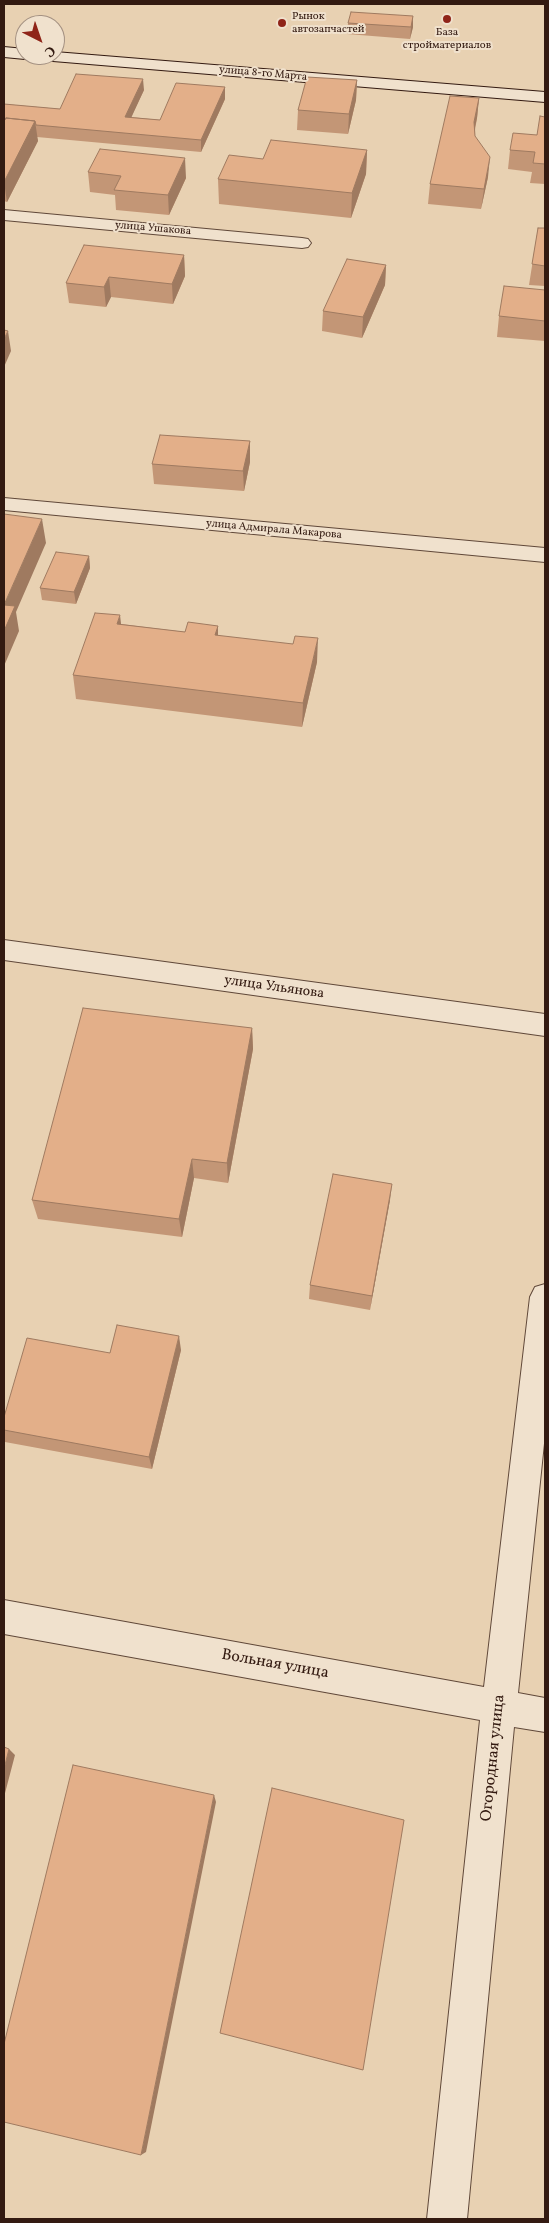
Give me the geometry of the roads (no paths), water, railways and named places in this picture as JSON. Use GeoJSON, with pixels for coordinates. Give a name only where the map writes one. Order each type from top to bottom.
{"type":"FeatureCollection","features":[{"type":"Feature","properties":{"kind":"street","name":"улица 8-го Марта"},"geometry":{"type":"LineString","coordinates":[[65,57],[545,97]]}},
{"type":"Feature","properties":{"kind":"street","name":"улица Ушакова"},"geometry":{"type":"LineString","coordinates":[[4,216],[302,243]]}},
{"type":"Feature","properties":{"kind":"street","name":"улица Адмирала Макарова"},"geometry":{"type":"LineString","coordinates":[[4,504],[545,555]]}},
{"type":"Feature","properties":{"kind":"street","name":"улица Ульянова"},"geometry":{"type":"LineString","coordinates":[[4,950],[545,1025]]}},
{"type":"Feature","properties":{"kind":"street","name":"Огородная улица"},"geometry":{"type":"LineString","coordinates":[[447,2219],[499,1706],[545,1297]]}},
{"type":"Feature","properties":{"kind":"street","name":"Вольная улица"},"geometry":{"type":"LineString","coordinates":[[4,1616],[545,1715]]}},
{"type":"Feature","properties":{"kind":"place","name":"База стройматериалов"},"geometry":{"type":"Point","coordinates":[447,19]}},
{"type":"Feature","properties":{"kind":"place","name":"Рынок автозапчастей"},"geometry":{"type":"Point","coordinates":[282,23]}}]}
